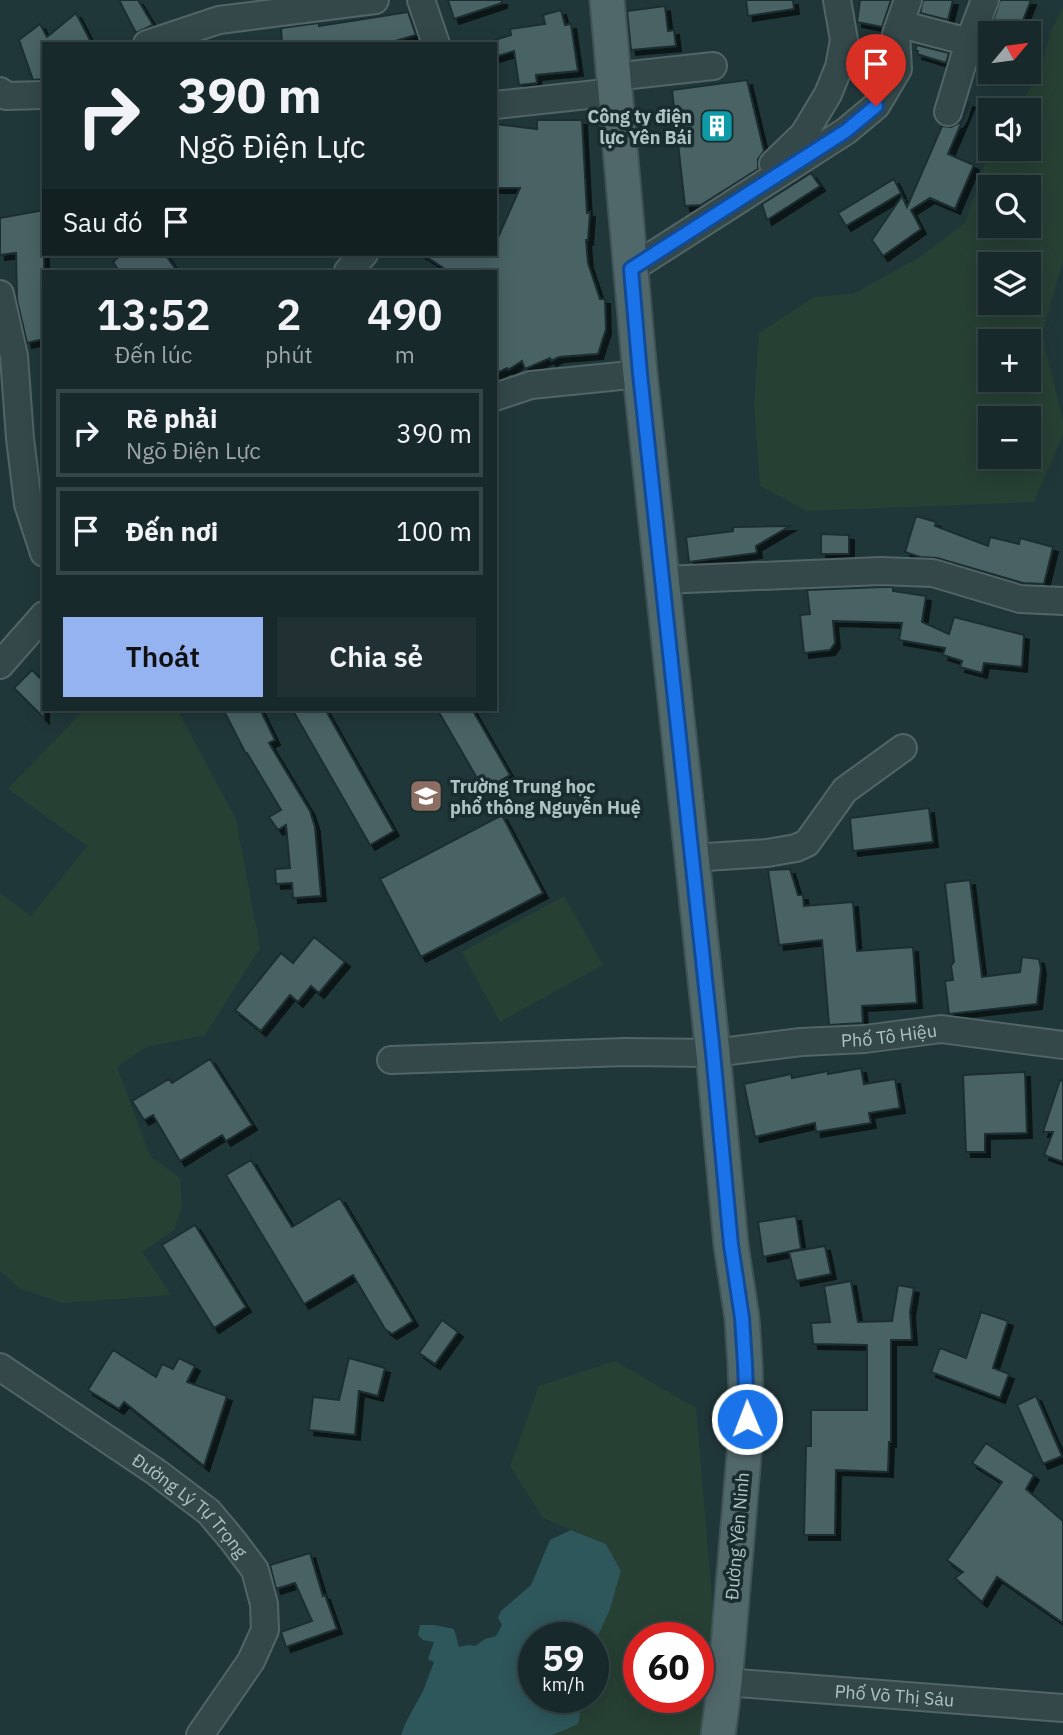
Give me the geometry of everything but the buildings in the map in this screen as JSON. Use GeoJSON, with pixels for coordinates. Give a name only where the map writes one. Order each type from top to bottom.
{"type":"FeatureCollection","features":[{"type":"Feature","properties":{"kind":"main road","name":"Đường Yên Ninh"},"geometry":{"type":"LineString","coordinates":[[607,0],[640,374],[731,1245],[742,1318],[747,1419],[725,1682],[718,1735]]}},
{"type":"Feature","properties":{"kind":"street"},"geometry":{"type":"LineString","coordinates":[[153,42],[219,20],[375,0]]}},
{"type":"Feature","properties":{"kind":"street"},"geometry":{"type":"LineString","coordinates":[[421,0],[435,42]]}},
{"type":"Feature","properties":{"kind":"street"},"geometry":{"type":"LineString","coordinates":[[731,204],[804,134],[828,94],[839,66],[844,40],[837,0]]}},
{"type":"Feature","properties":{"kind":"street"},"geometry":{"type":"LineString","coordinates":[[948,112],[985,0]]}},
{"type":"Feature","properties":{"kind":"street"},"geometry":{"type":"LineString","coordinates":[[631,269],[846,131],[876,106],[898,69],[896,34],[904,12],[969,42]]}},
{"type":"Feature","properties":{"kind":"street"},"geometry":{"type":"LineString","coordinates":[[497,105],[712,66]]}},
{"type":"Feature","properties":{"kind":"street"},"geometry":{"type":"LineString","coordinates":[[0,91],[6,96],[42,95]]}},
{"type":"Feature","properties":{"kind":"street"},"geometry":{"type":"LineString","coordinates":[[349,270],[362,256]]}},
{"type":"Feature","properties":{"kind":"street"},"geometry":{"type":"LineString","coordinates":[[0,294],[13,356],[28,504],[42,547]]}},
{"type":"Feature","properties":{"kind":"street"},"geometry":{"type":"LineString","coordinates":[[497,396],[531,385],[640,374]]}},
{"type":"Feature","properties":{"kind":"street"},"geometry":{"type":"LineString","coordinates":[[663,580],[881,570],[933,573],[1020,599],[1063,601]]}},
{"type":"Feature","properties":{"kind":"street"},"geometry":{"type":"LineString","coordinates":[[0,665],[42,617]]}},
{"type":"Feature","properties":{"kind":"street"},"geometry":{"type":"LineString","coordinates":[[691,859],[767,853],[796,848],[807,843],[845,790],[904,748]]}},
{"type":"Feature","properties":{"kind":"street","name":"Phố Tô Hiệu"},"geometry":{"type":"LineString","coordinates":[[391,1060],[625,1052],[713,1053],[941,1029],[1063,1045]]}},
{"type":"Feature","properties":{"kind":"street","name":"Đường Lý Tự Trọng"},"geometry":{"type":"LineString","coordinates":[[0,1367],[156,1472],[209,1512],[255,1570],[264,1604],[265,1630],[251,1661],[200,1735]]}},
{"type":"Feature","properties":{"kind":"street","name":"Phố Võ Thị Sáu"},"geometry":{"type":"LineString","coordinates":[[725,1682],[1063,1709]]}},
{"type":"Feature","properties":{"kind":"green space"},"geometry":{"type":"Polygon","coordinates":[[[1063,8],[1063,261],[1042,333],[1063,421],[1063,435],[1034,502],[807,511],[760,486],[754,404],[759,333],[814,297],[853,294],[920,257],[965,223],[978,185],[978,238],[1041,238],[1041,175],[981,175],[986,161],[1041,161],[1041,98],[1024,98],[1033,84],[1041,84],[1041,66],[1051,31],[1063,8]]]}},
{"type":"Feature","properties":{"kind":"green space"},"geometry":{"type":"Polygon","coordinates":[[[83,711],[178,711],[236,819],[260,948],[205,1035],[146,1047],[117,1067],[150,1156],[180,1178],[182,1207],[174,1230],[142,1252],[171,1295],[62,1303],[19,1288],[0,1271],[0,893],[31,916],[87,846],[8,789],[83,711]]]}},
{"type":"Feature","properties":{"kind":"green space"},"geometry":{"type":"Polygon","coordinates":[[[564,896],[603,965],[500,1022],[462,952],[564,896]]]}},
{"type":"Feature","properties":{"kind":"green space"},"geometry":{"type":"Polygon","coordinates":[[[615,1361],[696,1408],[714,1622],[623,1622],[623,1713],[703,1713],[700,1735],[553,1735],[577,1724],[580,1713],[609,1713],[609,1622],[604,1622],[621,1571],[606,1544],[543,1518],[510,1466],[539,1386],[615,1361]]]}},
{"type":"Feature","properties":{"kind":"water"},"geometry":{"type":"Polygon","coordinates":[[[571,1530],[606,1544],[621,1571],[604,1622],[518,1622],[518,1713],[580,1713],[578,1724],[553,1735],[401,1735],[434,1662],[428,1659],[434,1642],[423,1640],[418,1635],[420,1625],[454,1629],[459,1647],[475,1646],[496,1636],[502,1625],[498,1618],[501,1611],[531,1585],[550,1540],[571,1530]]]}},
{"type":"Feature","properties":{"kind":"place","name":"Công ty điện lực Yên Bái"},"geometry":{"type":"Point","coordinates":[717,126]}},
{"type":"Feature","properties":{"kind":"place","name":"Trường Trung học phổ thông Nguyễn Huệ"},"geometry":{"type":"Point","coordinates":[426,796]}},
{"type":"Feature","properties":{"kind":"route"},"geometry":{"type":"LineString","coordinates":[[747,1419],[742,1318],[731,1245],[631,269],[846,131],[876,106]]}}]}
